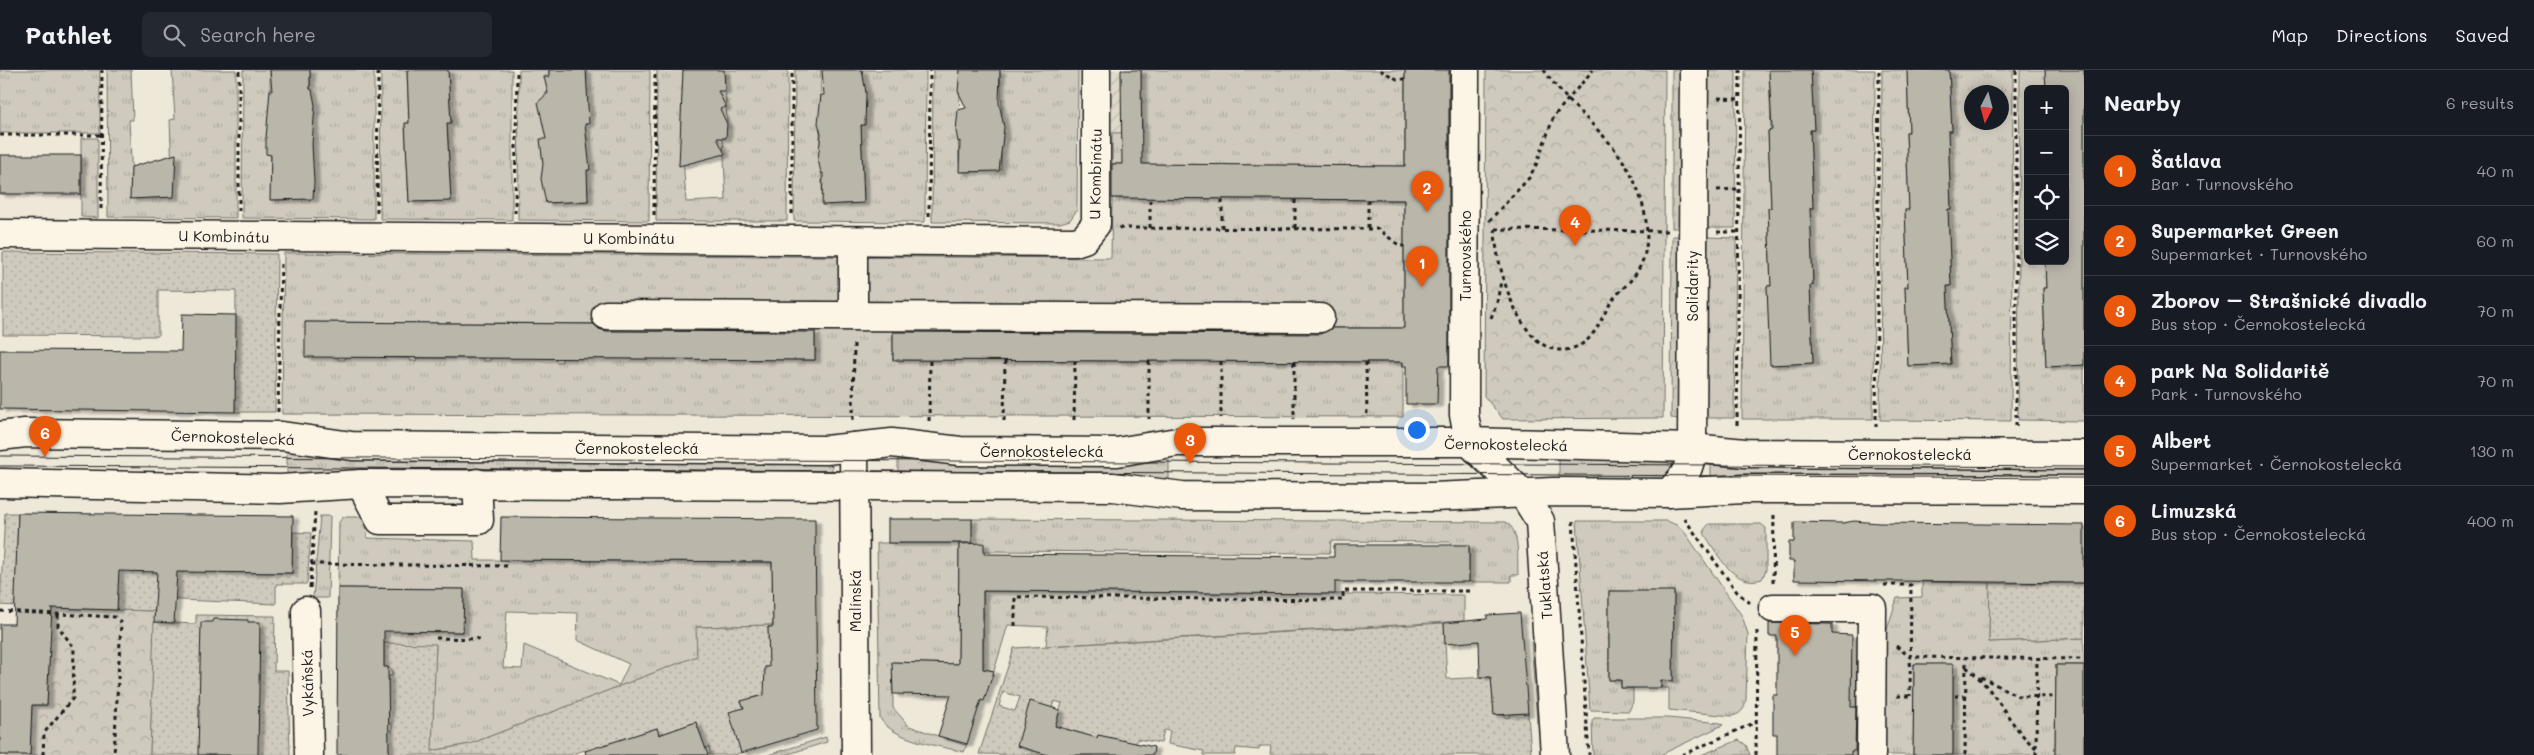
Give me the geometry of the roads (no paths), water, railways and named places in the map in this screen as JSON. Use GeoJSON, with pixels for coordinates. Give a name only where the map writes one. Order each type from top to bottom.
{"type":"FeatureCollection","features":[{"type":"Feature","properties":{"kind":"main road","name":"U Kombinátu"},"geometry":{"type":"LineString","coordinates":[[0,234],[653,238],[1064,243],[1084,239],[1090,234],[1096,224],[1096,70]]}},
{"type":"Feature","properties":{"kind":"main road","name":"Turnovského"},"geometry":{"type":"LineString","coordinates":[[1465,70],[1464,415],[1469,442]]}},
{"type":"Feature","properties":{"kind":"main road","name":"Solidarity"},"geometry":{"type":"LineString","coordinates":[[1674,503],[1678,483],[1690,465],[1692,448],[1694,70]]}},
{"type":"Feature","properties":{"kind":"main road"},"geometry":{"type":"LineString","coordinates":[[853,315],[854,241]]}},
{"type":"Feature","properties":{"kind":"main road"},"geometry":{"type":"LineString","coordinates":[[606,315],[1320,318]]}},
{"type":"Feature","properties":{"kind":"main road","name":"Černokostelecká"},"geometry":{"type":"LineString","coordinates":[[0,436],[25,432],[282,436],[352,446],[807,450],[892,443],[965,451],[1117,452],[1177,442],[1469,442],[1692,448],[1744,453],[2084,455]]}},
{"type":"Feature","properties":{"kind":"main road","name":"Tuklatská"},"geometry":{"type":"LineString","coordinates":[[1469,442],[1524,495],[1540,521],[1555,755]]}},
{"type":"Feature","properties":{"kind":"main road","name":"Malínská"},"geometry":{"type":"LineString","coordinates":[[854,447],[856,755]]}},
{"type":"Feature","properties":{"kind":"main road"},"geometry":{"type":"LineString","coordinates":[[361,484],[380,520],[479,520],[477,483]]}},
{"type":"Feature","properties":{"kind":"main road"},"geometry":{"type":"LineString","coordinates":[[0,484],[280,489],[361,484],[477,483],[1114,487],[1182,496],[1432,497],[1524,495],[1553,492],[1674,503],[1744,488],[2084,490]]}},
{"type":"Feature","properties":{"kind":"main road","name":"Vykáňská"},"geometry":{"type":"LineString","coordinates":[[308,602],[309,755]]}},
{"type":"Feature","properties":{"kind":"main road"},"geometry":{"type":"LineString","coordinates":[[1762,614],[1872,608],[1871,755]]}},
{"type":"Feature","properties":{"kind":"tram line"},"geometry":{"type":"LineString","coordinates":[[0,456],[2084,467]]}},
{"type":"Feature","properties":{"kind":"tram line"},"geometry":{"type":"LineString","coordinates":[[0,466],[2084,478]]}},
{"type":"Feature","properties":{"kind":"place","name":"Supermarket Green"},"geometry":{"type":"Point","coordinates":[1427,212]}},
{"type":"Feature","properties":{"kind":"place","name":"park Na Solidaritě"},"geometry":{"type":"Point","coordinates":[1575,246]}},
{"type":"Feature","properties":{"kind":"place","name":"Šatlava"},"geometry":{"type":"Point","coordinates":[1422,287]}},
{"type":"Feature","properties":{"kind":"place","name":"Limuzská"},"geometry":{"type":"Point","coordinates":[45,457]}},
{"type":"Feature","properties":{"kind":"place","name":"Zborov – Strašnické divadlo"},"geometry":{"type":"Point","coordinates":[1190,464]}},
{"type":"Feature","properties":{"kind":"place","name":"Albert"},"geometry":{"type":"Point","coordinates":[1795,656]}}]}
